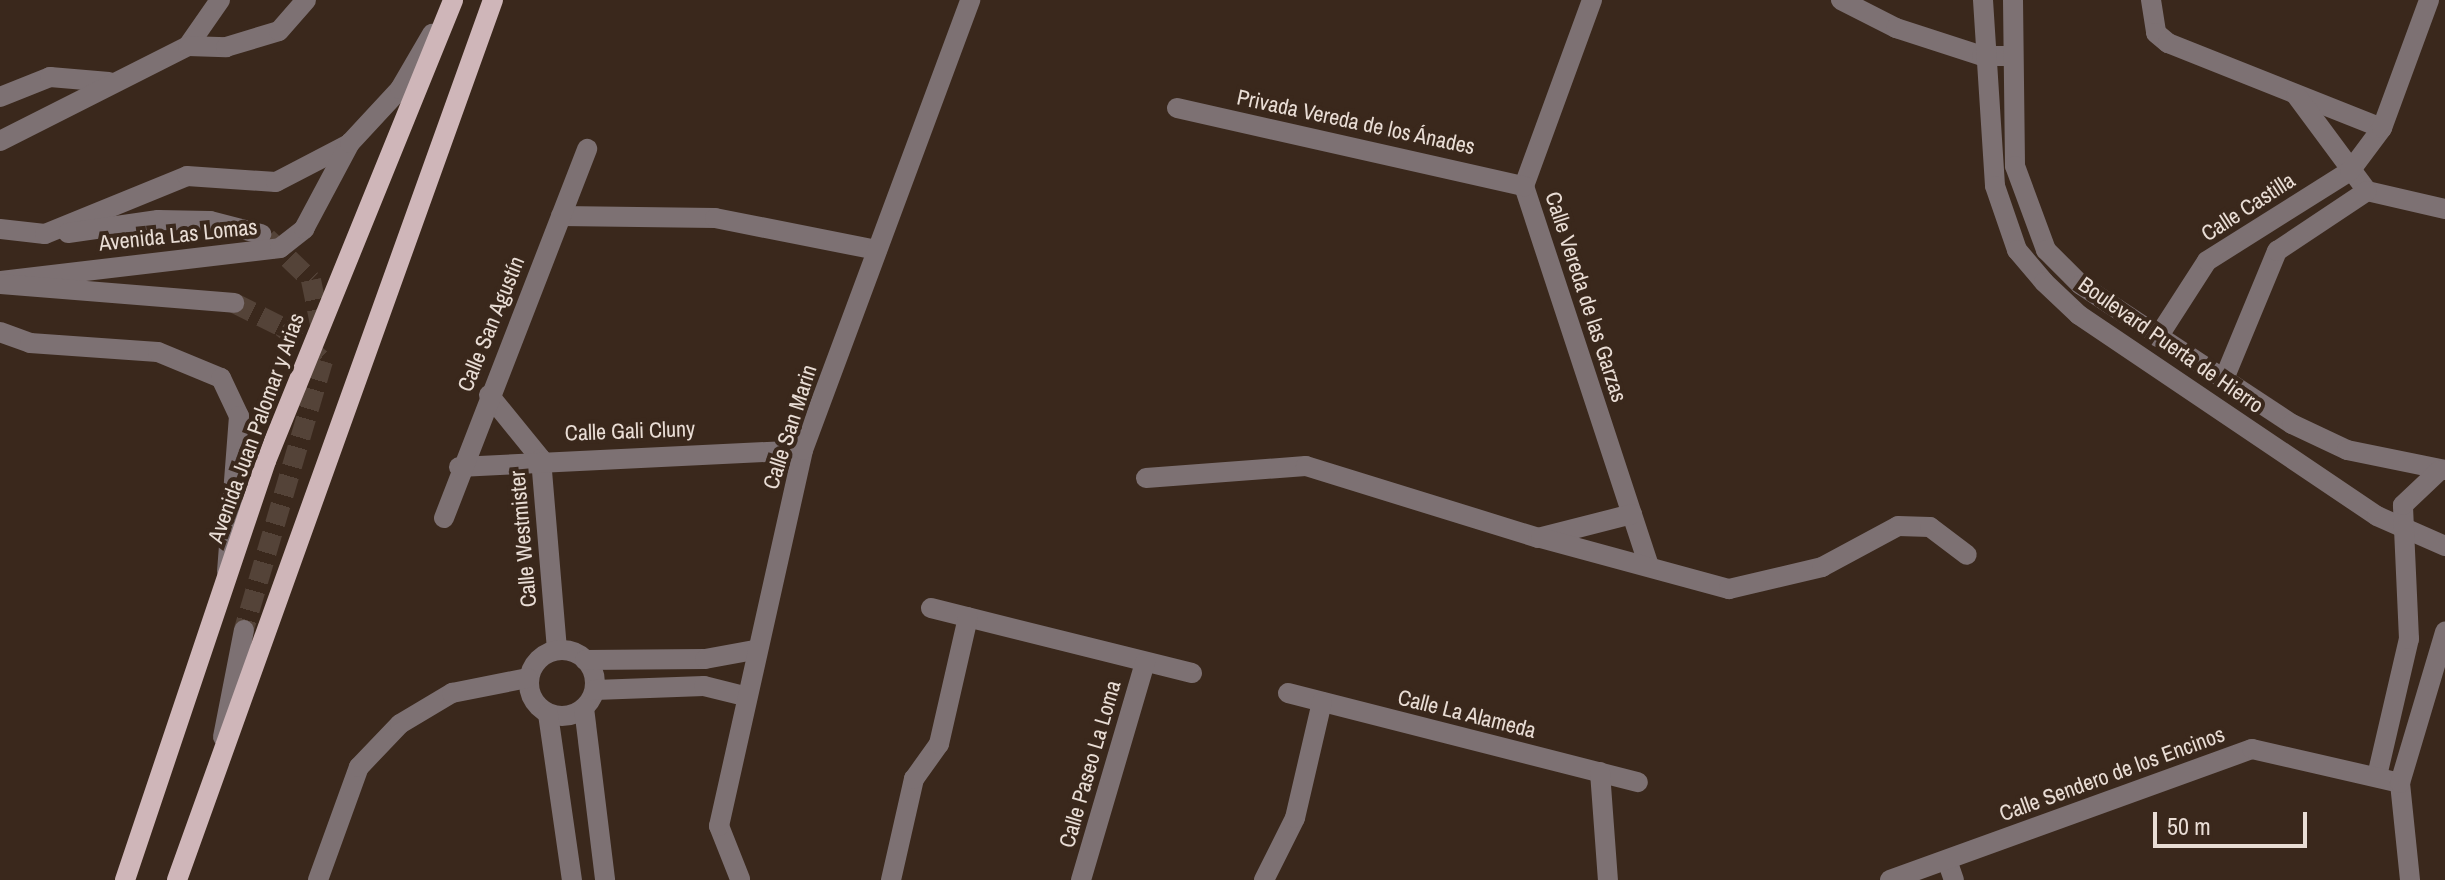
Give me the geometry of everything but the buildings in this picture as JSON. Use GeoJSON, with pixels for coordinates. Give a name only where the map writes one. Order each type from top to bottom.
{"type":"FeatureCollection","features":[{"type":"Feature","properties":{"kind":"main road","name":"Avenida Juan Palomar y Arias"},"geometry":{"type":"LineString","coordinates":[[125,880],[334,282],[453,0]]}},
{"type":"Feature","properties":{"kind":"main road"},"geometry":{"type":"LineString","coordinates":[[177,880],[218,773],[493,0]]}},
{"type":"Feature","properties":{"kind":"street"},"geometry":{"type":"LineString","coordinates":[[188,46],[220,0]]}},
{"type":"Feature","properties":{"kind":"street"},"geometry":{"type":"LineString","coordinates":[[0,141],[65,113],[109,82],[188,46],[226,47],[279,31],[306,0]]}},
{"type":"Feature","properties":{"kind":"street","name":"Avenida Las Lomas"},"geometry":{"type":"LineString","coordinates":[[45,234],[187,176],[276,182],[301,175],[350,143],[400,89],[453,0]]}},
{"type":"Feature","properties":{"kind":"street","name":"Calle Vereda de las Garzas"},"geometry":{"type":"LineString","coordinates":[[1592,0],[1524,186],[1649,566]]}},
{"type":"Feature","properties":{"kind":"street"},"geometry":{"type":"LineString","coordinates":[[1841,0],[1896,28],[1982,56],[2012,56]]}},
{"type":"Feature","properties":{"kind":"street"},"geometry":{"type":"LineString","coordinates":[[1981,0],[2013,1]]}},
{"type":"Feature","properties":{"kind":"street","name":"Boulevard Puerta de Hierro"},"geometry":{"type":"LineString","coordinates":[[1981,0],[1982,56],[1995,186],[2017,250],[2044,282],[2079,315],[2402,528],[2445,546]]}},
{"type":"Feature","properties":{"kind":"street"},"geometry":{"type":"LineString","coordinates":[[2151,0],[2156,33],[2168,43],[2382,128]]}},
{"type":"Feature","properties":{"kind":"street"},"geometry":{"type":"LineString","coordinates":[[2350,171],[2382,128],[2429,0]]}},
{"type":"Feature","properties":{"kind":"street","name":"Boulevard Puerta de Hierro"},"geometry":{"type":"LineString","coordinates":[[2013,1],[2012,56],[2021,196],[2046,250],[2081,285],[2158,337],[2347,450],[2442,470]]}},
{"type":"Feature","properties":{"kind":"street","name":"Calle San Marin"},"geometry":{"type":"LineString","coordinates":[[740,879],[719,826],[754,650],[803,450],[965,2]]}},
{"type":"Feature","properties":{"kind":"street"},"geometry":{"type":"LineString","coordinates":[[0,97],[50,77],[109,82]]}},
{"type":"Feature","properties":{"kind":"street"},"geometry":{"type":"LineString","coordinates":[[2296,95],[2367,191],[2445,209]]}},
{"type":"Feature","properties":{"kind":"street","name":"Privada Vereda de los Ánades"},"geometry":{"type":"LineString","coordinates":[[1177,108],[1524,186]]}},
{"type":"Feature","properties":{"kind":"street","name":"Avenida Las Lomas"},"geometry":{"type":"LineString","coordinates":[[0,283],[280,248],[316,212],[350,143]]}},
{"type":"Feature","properties":{"kind":"street","name":"Calle San Agustín"},"geometry":{"type":"LineString","coordinates":[[444,518],[459,467],[587,149]]}},
{"type":"Feature","properties":{"kind":"street","name":"Calle Castilla"},"geometry":{"type":"LineString","coordinates":[[2158,337],[2207,261],[2350,171]]}},
{"type":"Feature","properties":{"kind":"street"},"geometry":{"type":"LineString","coordinates":[[2224,379],[2277,251],[2367,191]]}},
{"type":"Feature","properties":{"kind":"street"},"geometry":{"type":"LineString","coordinates":[[561,216],[715,218],[877,250]]}},
{"type":"Feature","properties":{"kind":"street","name":"Avenida Las Lomas"},"geometry":{"type":"LineString","coordinates":[[0,229],[45,234],[158,220],[210,221],[261,234]]}},
{"type":"Feature","properties":{"kind":"street"},"geometry":{"type":"LineString","coordinates":[[2259,227],[2277,251]]}},
{"type":"Feature","properties":{"kind":"street","name":"Avenida Las Lomas"},"geometry":{"type":"LineString","coordinates":[[0,283],[234,303]]}},
{"type":"Feature","properties":{"kind":"street"},"geometry":{"type":"LineString","coordinates":[[0,332],[30,343],[158,352],[221,378],[239,416],[226,510],[227,581]]}},
{"type":"Feature","properties":{"kind":"street","name":"Calle Westmister"},"geometry":{"type":"LineString","coordinates":[[489,395],[541,459],[557,649]]}},
{"type":"Feature","properties":{"kind":"street","name":"Calle Gali Cluny"},"geometry":{"type":"LineString","coordinates":[[459,467],[541,459],[803,450]]}},
{"type":"Feature","properties":{"kind":"street"},"geometry":{"type":"LineString","coordinates":[[1146,478],[1306,466],[1538,538],[1729,589],[1822,567],[1898,526],[1930,527],[1967,555]]}},
{"type":"Feature","properties":{"kind":"street"},"geometry":{"type":"LineString","coordinates":[[2377,776],[2404,665],[2403,505],[2442,470]]}},
{"type":"Feature","properties":{"kind":"street"},"geometry":{"type":"LineString","coordinates":[[1538,538],[1632,514]]}},
{"type":"Feature","properties":{"kind":"street","name":"Calle Paseo La Loma"},"geometry":{"type":"LineString","coordinates":[[931,608],[1192,673]]}},
{"type":"Feature","properties":{"kind":"street"},"geometry":{"type":"LineString","coordinates":[[891,880],[914,779],[939,744],[968,617]]}},
{"type":"Feature","properties":{"kind":"street"},"geometry":{"type":"LineString","coordinates":[[218,773],[244,630]]}},
{"type":"Feature","properties":{"kind":"street"},"geometry":{"type":"LineString","coordinates":[[2410,880],[2400,783],[2437,672],[2445,632]]}},
{"type":"Feature","properties":{"kind":"street"},"geometry":{"type":"LineString","coordinates":[[572,880],[548,714],[532,699],[528,678],[537,659],[557,649],[585,660],[705,659],[754,650]]}},
{"type":"Feature","properties":{"kind":"street"},"geometry":{"type":"LineString","coordinates":[[704,686],[705,659]]}},
{"type":"Feature","properties":{"kind":"street"},"geometry":{"type":"LineString","coordinates":[[585,660],[595,690],[584,708],[605,880]]}},
{"type":"Feature","properties":{"kind":"street","name":"Calle Paseo La Loma"},"geometry":{"type":"LineString","coordinates":[[1081,880],[1145,662]]}},
{"type":"Feature","properties":{"kind":"street"},"geometry":{"type":"LineString","coordinates":[[2404,665],[2437,672]]}},
{"type":"Feature","properties":{"kind":"street"},"geometry":{"type":"LineString","coordinates":[[318,880],[359,767],[400,724],[452,693],[528,678]]}},
{"type":"Feature","properties":{"kind":"street"},"geometry":{"type":"LineString","coordinates":[[595,690],[704,686],[744,696]]}},
{"type":"Feature","properties":{"kind":"street","name":"Calle La Alameda"},"geometry":{"type":"LineString","coordinates":[[1288,693],[1638,782]]}},
{"type":"Feature","properties":{"kind":"street"},"geometry":{"type":"LineString","coordinates":[[1264,880],[1295,818],[1322,702]]}},
{"type":"Feature","properties":{"kind":"street"},"geometry":{"type":"LineString","coordinates":[[548,714],[584,708]]}},
{"type":"Feature","properties":{"kind":"street","name":"Calle Sendero de los Encinos"},"geometry":{"type":"LineString","coordinates":[[1890,880],[2252,749],[2400,783]]}},
{"type":"Feature","properties":{"kind":"street"},"geometry":{"type":"LineString","coordinates":[[1600,772],[1608,880]]}},
{"type":"Feature","properties":{"kind":"street"},"geometry":{"type":"LineString","coordinates":[[1947,860],[1954,880]]}},
{"type":"Feature","properties":{"kind":"tunnel"},"geometry":{"type":"LineString","coordinates":[[267,238],[311,280],[321,329]]}},
{"type":"Feature","properties":{"kind":"tunnel"},"geometry":{"type":"LineString","coordinates":[[234,303],[282,327],[323,361],[244,630]]}}]}
